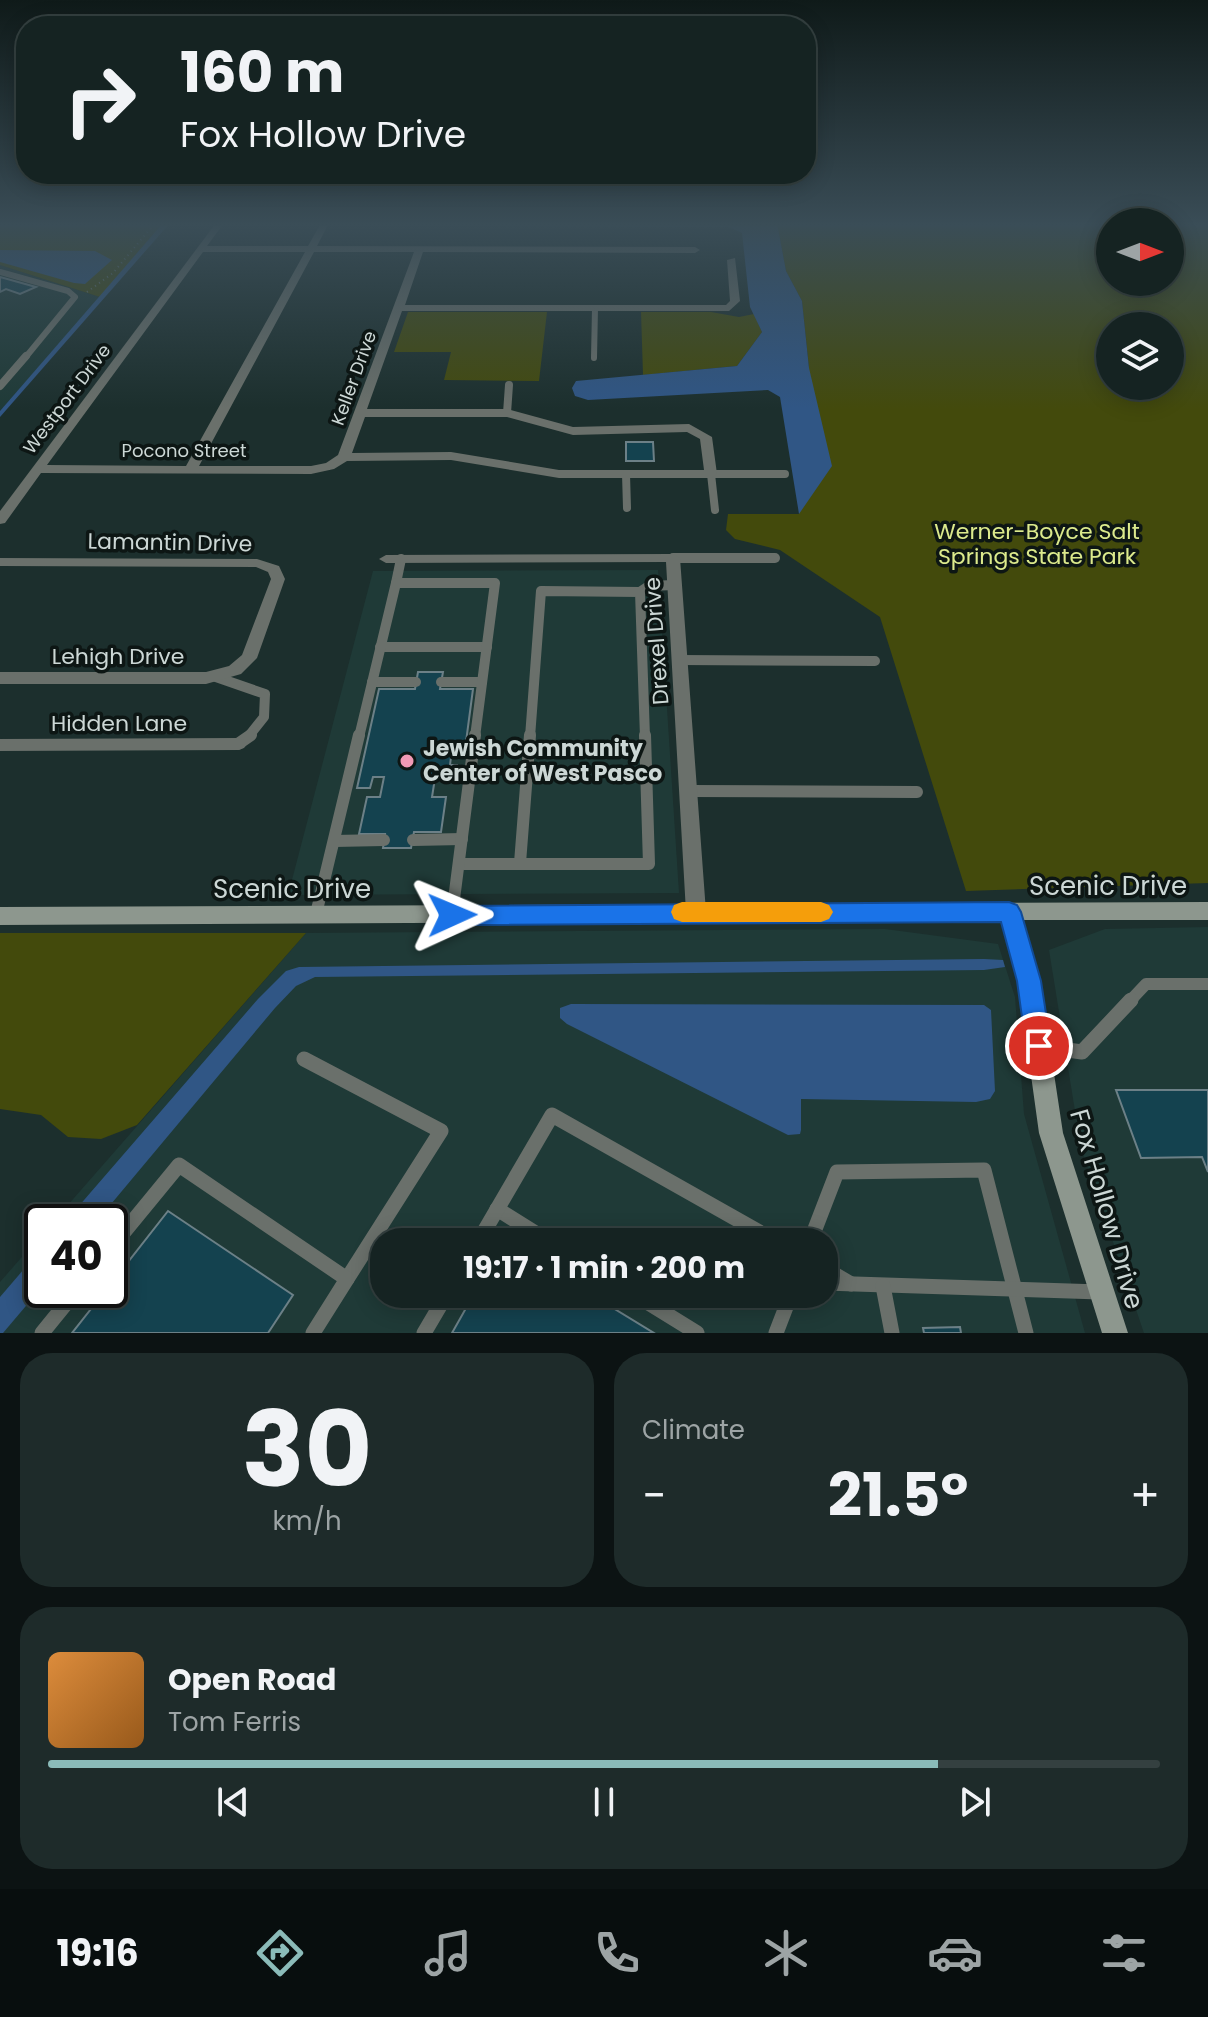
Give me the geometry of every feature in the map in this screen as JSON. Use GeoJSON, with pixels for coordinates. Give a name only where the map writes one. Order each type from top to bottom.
{"type":"FeatureCollection","features":[{"type":"Feature","properties":{"kind":"street","name":"Westport Drive"},"geometry":{"type":"LineString","coordinates":[[0,520],[174,285]]}},
{"type":"Feature","properties":{"kind":"street"},"geometry":{"type":"LineString","coordinates":[[191,469],[291,285]]}},
{"type":"Feature","properties":{"kind":"street","name":"Keller Drive"},"geometry":{"type":"LineString","coordinates":[[330,466],[344,457],[407,285]]}},
{"type":"Feature","properties":{"kind":"street"},"geometry":{"type":"LineString","coordinates":[[399,308],[729,308],[735,301],[734,285]]}},
{"type":"Feature","properties":{"kind":"street"},"geometry":{"type":"LineString","coordinates":[[344,457],[451,456],[559,474],[711,474],[706,437],[689,428],[573,431],[507,413],[360,413]]}},
{"type":"Feature","properties":{"kind":"street","name":"Pocono Street"},"geometry":{"type":"LineString","coordinates":[[37,469],[311,470],[330,466]]}},
{"type":"Feature","properties":{"kind":"street","name":"Drexel Drive"},"geometry":{"type":"LineString","coordinates":[[394,559],[673,558],[696,912]]}},
{"type":"Feature","properties":{"kind":"street","name":"Lamantin Drive"},"geometry":{"type":"LineString","coordinates":[[0,562],[257,563],[274,569],[278,579],[249,658],[235,670]]}},
{"type":"Feature","properties":{"kind":"street","name":"Lehigh Drive"},"geometry":{"type":"LineString","coordinates":[[0,678],[213,676],[235,670]]}},
{"type":"Feature","properties":{"kind":"street","name":"Hidden Lane"},"geometry":{"type":"LineString","coordinates":[[0,745],[238,744]]}},
{"type":"Feature","properties":{"kind":"street","name":"Scenic Drive"},"geometry":{"type":"LineString","coordinates":[[0,916],[1208,911]]}},
{"type":"Feature","properties":{"kind":"street","name":"Fox Hollow Drive"},"geometry":{"type":"LineString","coordinates":[[1009,912],[1029,981],[1051,1133],[1115,1333]]}},
{"type":"Feature","properties":{"kind":"lane"},"geometry":{"type":"LineString","coordinates":[[0,386],[72,304],[75,297],[68,291],[47,285]]}},
{"type":"Feature","properties":{"kind":"lane"},"geometry":{"type":"LineString","coordinates":[[594,358],[595,308]]}},
{"type":"Feature","properties":{"kind":"lane"},"geometry":{"type":"LineString","coordinates":[[507,413],[509,385]]}},
{"type":"Feature","properties":{"kind":"lane"},"geometry":{"type":"LineString","coordinates":[[626,474],[627,508]]}},
{"type":"Feature","properties":{"kind":"lane"},"geometry":{"type":"LineString","coordinates":[[715,510],[711,474],[785,474]]}},
{"type":"Feature","properties":{"kind":"lane"},"geometry":{"type":"LineString","coordinates":[[673,558],[775,558]]}},
{"type":"Feature","properties":{"kind":"lane"},"geometry":{"type":"LineString","coordinates":[[316,914],[396,583],[394,559]]}},
{"type":"Feature","properties":{"kind":"lane"},"geometry":{"type":"LineString","coordinates":[[396,583],[495,583],[452,915]]}},
{"type":"Feature","properties":{"kind":"lane"},"geometry":{"type":"LineString","coordinates":[[520,863],[541,591],[640,592],[649,586],[674,585]]}},
{"type":"Feature","properties":{"kind":"lane"},"geometry":{"type":"LineString","coordinates":[[459,864],[649,864],[640,592]]}},
{"type":"Feature","properties":{"kind":"lane"},"geometry":{"type":"LineString","coordinates":[[380,647],[487,647]]}},
{"type":"Feature","properties":{"kind":"lane"},"geometry":{"type":"LineString","coordinates":[[679,660],[875,661]]}},
{"type":"Feature","properties":{"kind":"lane"},"geometry":{"type":"LineString","coordinates":[[213,676],[265,694],[265,718],[252,737],[238,744]]}},
{"type":"Feature","properties":{"kind":"lane"},"geometry":{"type":"LineString","coordinates":[[372,682],[416,682]]}},
{"type":"Feature","properties":{"kind":"lane"},"geometry":{"type":"LineString","coordinates":[[441,682],[482,682]]}},
{"type":"Feature","properties":{"kind":"lane"},"geometry":{"type":"LineString","coordinates":[[688,791],[917,792]]}},
{"type":"Feature","properties":{"kind":"lane"},"geometry":{"type":"LineString","coordinates":[[413,840],[462,839]]}},
{"type":"Feature","properties":{"kind":"lane"},"geometry":{"type":"LineString","coordinates":[[334,841],[384,840]]}},
{"type":"Feature","properties":{"kind":"lane"},"geometry":{"type":"LineString","coordinates":[[1039,1046],[1082,1052],[1146,984],[1208,984]]}},
{"type":"Feature","properties":{"kind":"lane"},"geometry":{"type":"LineString","coordinates":[[304,1059],[441,1131],[313,1333]]}},
{"type":"Feature","properties":{"kind":"lane"},"geometry":{"type":"LineString","coordinates":[[486,1228],[552,1115],[752,1228]]}},
{"type":"Feature","properties":{"kind":"lane"},"geometry":{"type":"LineString","coordinates":[[128,1227],[179,1165],[347,1279]]}},
{"type":"Feature","properties":{"kind":"lane"},"geometry":{"type":"LineString","coordinates":[[815,1228],[837,1172],[984,1170],[1026,1333]]}},
{"type":"Feature","properties":{"kind":"lane"},"geometry":{"type":"LineString","coordinates":[[497,1209],[528,1228]]}},
{"type":"Feature","properties":{"kind":"lane"},"geometry":{"type":"LineString","coordinates":[[838,1276],[853,1285]]}},
{"type":"Feature","properties":{"kind":"lane"},"geometry":{"type":"LineString","coordinates":[[838,1284],[1102,1292]]}},
{"type":"Feature","properties":{"kind":"lane"},"geometry":{"type":"LineString","coordinates":[[883,1286],[892,1333]]}},
{"type":"Feature","properties":{"kind":"lane"},"geometry":{"type":"LineString","coordinates":[[42,1333],[62,1308]]}},
{"type":"Feature","properties":{"kind":"lane"},"geometry":{"type":"LineString","coordinates":[[424,1333],[439,1308]]}},
{"type":"Feature","properties":{"kind":"lane"},"geometry":{"type":"LineString","coordinates":[[657,1308],[697,1333]]}},
{"type":"Feature","properties":{"kind":"lane"},"geometry":{"type":"LineString","coordinates":[[776,1333],[786,1308]]}},
{"type":"Feature","properties":{"kind":"path"},"geometry":{"type":"LineString","coordinates":[[68,291],[93,291],[98,285]]}},
{"type":"Feature","properties":{"kind":"shaded area"},"geometry":{"type":"Polygon","coordinates":[[[0,285],[63,285],[100,297],[0,411],[0,285]]]}},
{"type":"Feature","properties":{"kind":"shaded area"},"geometry":{"type":"Polygon","coordinates":[[[658,570],[679,893],[288,895],[373,571],[658,570]]]}},
{"type":"Feature","properties":{"kind":"shaded area"},"geometry":{"type":"Polygon","coordinates":[[[1208,927],[1208,1333],[1144,1333],[1081,1148],[1049,950],[1105,929],[1208,927]]]}},
{"type":"Feature","properties":{"kind":"shaded area"},"geometry":{"type":"Polygon","coordinates":[[[885,929],[998,944],[1015,997],[1024,1114],[1085,1333],[0,1333],[0,1282],[24,1255],[24,1308],[128,1308],[128,1204],[69,1204],[306,933],[885,929]]]}},
{"type":"Feature","properties":{"kind":"green space"},"geometry":{"type":"Polygon","coordinates":[[[63,285],[110,285],[100,297],[63,285]]]}},
{"type":"Feature","properties":{"kind":"green space","name":"Werner-Boyce Salt Springs State Park"},"geometry":{"type":"Polygon","coordinates":[[[794,285],[1096,285],[1096,296],[1184,296],[1184,285],[1208,285],[1208,883],[966,891],[880,617],[780,550],[735,539],[726,530],[728,514],[799,514],[809,368],[802,301],[794,285]]]}},
{"type":"Feature","properties":{"kind":"green space"},"geometry":{"type":"Polygon","coordinates":[[[408,312],[547,312],[539,381],[444,380],[451,352],[394,352],[408,312]]]}},
{"type":"Feature","properties":{"kind":"green space"},"geometry":{"type":"Polygon","coordinates":[[[641,312],[711,312],[739,317],[754,314],[762,332],[737,366],[643,375],[641,312]]]}},
{"type":"Feature","properties":{"kind":"green space"},"geometry":{"type":"Polygon","coordinates":[[[0,933],[306,933],[137,1125],[101,1139],[68,1137],[41,1115],[0,1109],[0,933]]]}},
{"type":"Feature","properties":{"kind":"water"},"geometry":{"type":"Polygon","coordinates":[[[109,285],[115,285],[0,417],[0,411],[109,285]]]}},
{"type":"Feature","properties":{"kind":"water"},"geometry":{"type":"Polygon","coordinates":[[[748,285],[794,285],[802,301],[809,368],[832,466],[799,514],[780,397],[768,390],[588,400],[575,396],[572,388],[576,381],[737,366],[762,332],[750,307],[748,285]]]}},
{"type":"Feature","properties":{"kind":"water"},"geometry":{"type":"Polygon","coordinates":[[[984,959],[1003,960],[1005,967],[984,970],[315,977],[296,986],[275,1008],[111,1204],[81,1204],[258,999],[286,971],[299,967],[984,959]]]}},
{"type":"Feature","properties":{"kind":"water"},"geometry":{"type":"Polygon","coordinates":[[[571,1004],[984,1005],[991,1010],[995,1091],[990,1099],[976,1102],[801,1099],[800,1134],[788,1135],[567,1024],[560,1018],[560,1008],[571,1004]]]}},
{"type":"Feature","properties":{"kind":"water"},"geometry":{"type":"Polygon","coordinates":[[[24,1269],[24,1308],[3,1333],[0,1333],[0,1297],[24,1269]]]}},
{"type":"Feature","properties":{"kind":"building"},"geometry":{"type":"Polygon","coordinates":[[[0,285],[36,287],[20,294],[6,289],[0,292],[0,285]]]}},
{"type":"Feature","properties":{"kind":"building"},"geometry":{"type":"Polygon","coordinates":[[[626,442],[653,442],[654,461],[626,461],[626,442]]]}},
{"type":"Feature","properties":{"kind":"building","name":"Jewish Community Center of West Pasco"},"geometry":{"type":"Polygon","coordinates":[[[418,672],[443,672],[440,689],[473,689],[464,757],[451,757],[450,765],[457,765],[455,778],[435,778],[432,797],[446,797],[441,832],[414,832],[411,848],[383,848],[385,834],[359,834],[367,797],[380,797],[384,777],[373,777],[370,788],[357,788],[379,689],[415,689],[418,672]]]}},
{"type":"Feature","properties":{"kind":"building"},"geometry":{"type":"Polygon","coordinates":[[[1116,1090],[1208,1090],[1208,1172],[1202,1157],[1141,1158],[1116,1090]]]}},
{"type":"Feature","properties":{"kind":"building"},"geometry":{"type":"Polygon","coordinates":[[[168,1211],[293,1295],[268,1333],[72,1333],[92,1308],[128,1308],[128,1262],[168,1211]]]}},
{"type":"Feature","properties":{"kind":"building"},"geometry":{"type":"Polygon","coordinates":[[[466,1308],[613,1308],[654,1333],[452,1333],[466,1308]]]}},
{"type":"Feature","properties":{"kind":"building"},"geometry":{"type":"Polygon","coordinates":[[[960,1327],[961,1333],[924,1333],[923,1328],[960,1327]]]}},
{"type":"Feature","properties":{"kind":"slow traffic"},"geometry":{"type":"LineString","coordinates":[[682,912],[821,912]]}},
{"type":"Feature","properties":{"kind":"place","name":"Jewish Community Center of West Pasco"},"geometry":{"type":"Point","coordinates":[407,761]}},
{"type":"Feature","properties":{"kind":"route"},"geometry":{"type":"LineString","coordinates":[[452,915],[1009,912],[1029,981],[1039,1046]]}}]}
